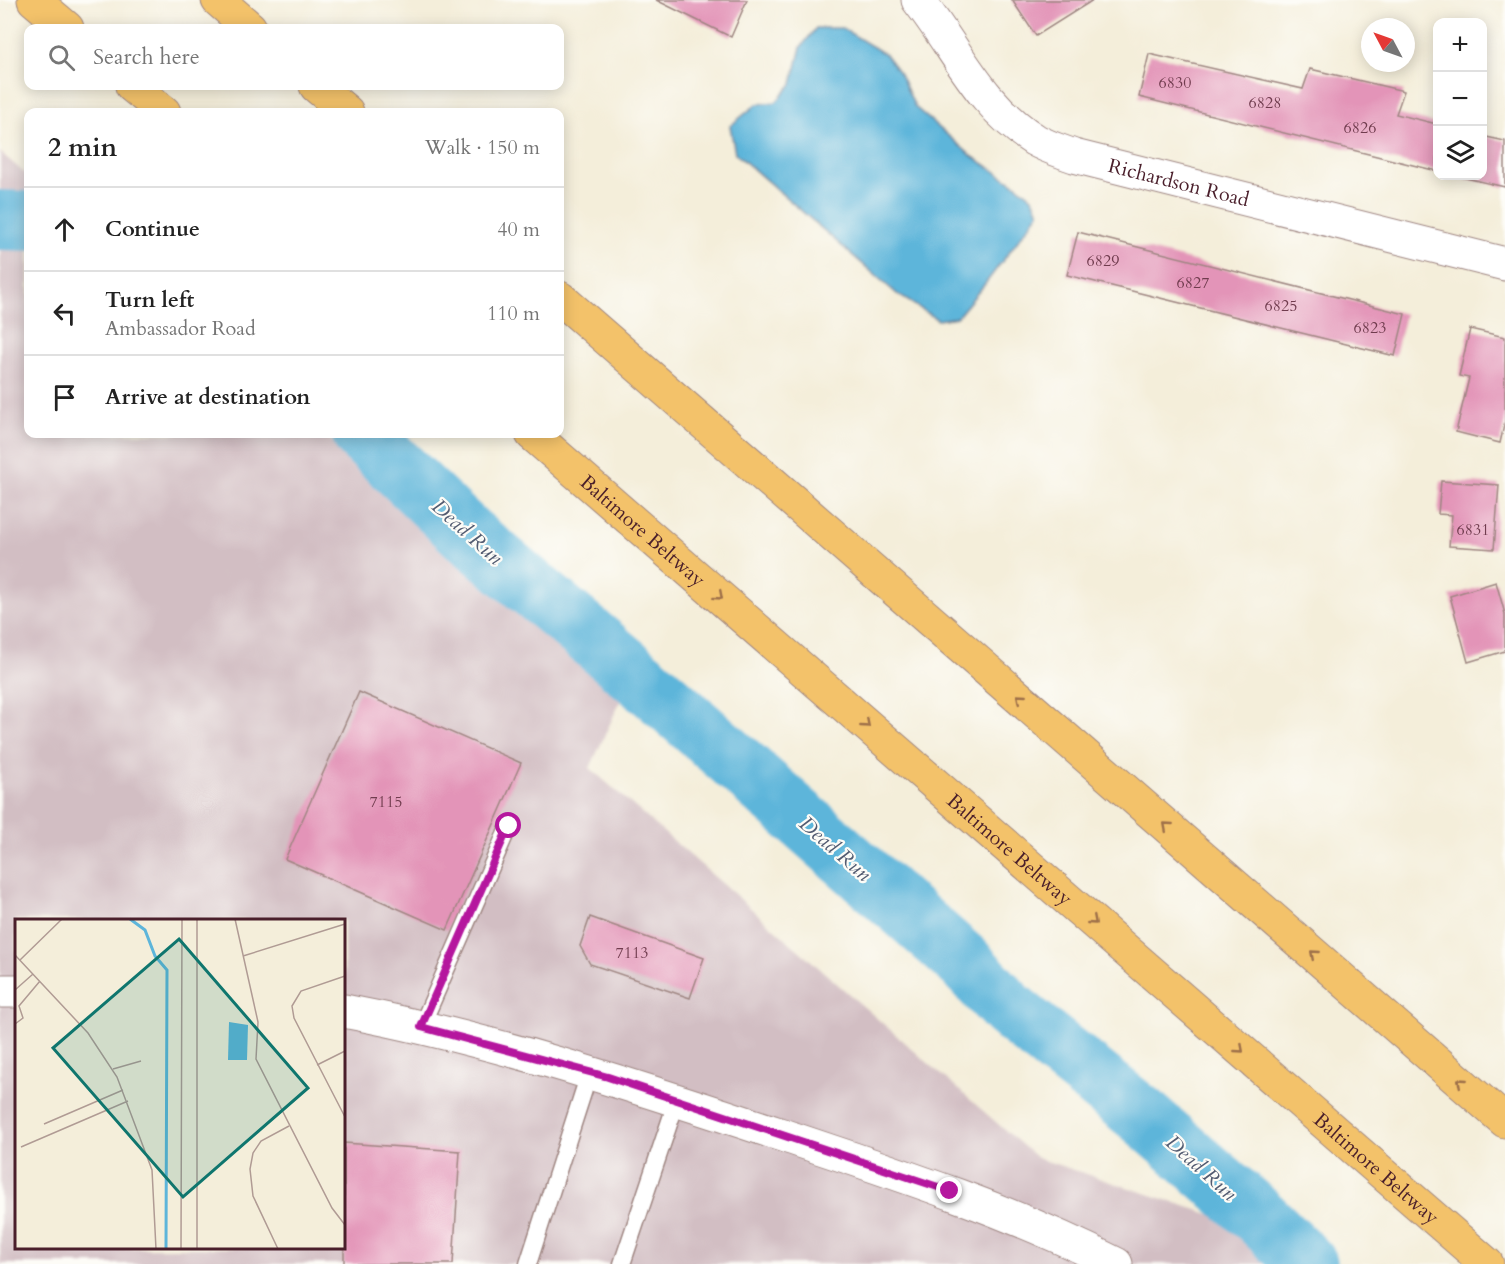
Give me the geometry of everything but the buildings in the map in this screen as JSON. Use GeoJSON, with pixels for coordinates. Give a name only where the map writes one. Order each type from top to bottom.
{"type":"FeatureCollection","features":[{"type":"Feature","properties":{"kind":"highway"},"geometry":{"type":"LineString","coordinates":[[34,0],[62,24]]}},
{"type":"Feature","properties":{"kind":"highway"},"geometry":{"type":"LineString","coordinates":[[218,0],[245,24]]}},
{"type":"Feature","properties":{"kind":"highway"},"geometry":{"type":"LineString","coordinates":[[137,90],[159,108]]}},
{"type":"Feature","properties":{"kind":"highway"},"geometry":{"type":"LineString","coordinates":[[321,90],[342,108]]}},
{"type":"Feature","properties":{"kind":"highway"},"geometry":{"type":"LineString","coordinates":[[564,301],[1505,1121]]}},
{"type":"Feature","properties":{"kind":"highway","name":"Baltimore Beltway"},"geometry":{"type":"LineString","coordinates":[[537,438],[1487,1264]]}},
{"type":"Feature","properties":{"kind":"street","name":"Richardson Road"},"geometry":{"type":"LineString","coordinates":[[918,0],[984,97],[1010,122],[1038,142],[1074,156],[1505,264]]}},
{"type":"Feature","properties":{"kind":"street"},"geometry":{"type":"LineString","coordinates":[[0,992],[15,991]]}},
{"type":"Feature","properties":{"kind":"street"},"geometry":{"type":"LineString","coordinates":[[345,1011],[421,1027],[590,1071],[950,1191],[1078,1244],[1116,1264]]}},
{"type":"Feature","properties":{"kind":"lane"},"geometry":{"type":"LineString","coordinates":[[421,1027],[509,826]]}},
{"type":"Feature","properties":{"kind":"lane"},"geometry":{"type":"LineString","coordinates":[[528,1264],[590,1071]]}},
{"type":"Feature","properties":{"kind":"lane"},"geometry":{"type":"LineString","coordinates":[[622,1264],[677,1100]]}},
{"type":"Feature","properties":{"kind":"shaded area"},"geometry":{"type":"Polygon","coordinates":[[[0,152],[24,173],[24,438],[329,438],[623,695],[590,768],[1037,1158],[1222,1218],[1275,1264],[0,1264],[0,152]]]}},
{"type":"Feature","properties":{"kind":"water"},"geometry":{"type":"Polygon","coordinates":[[[816,28],[842,28],[885,54],[900,74],[915,107],[973,157],[1033,198],[1039,213],[957,317],[938,320],[897,294],[735,153],[730,126],[757,104],[776,102],[792,84],[801,47],[816,28]]]}},
{"type":"Feature","properties":{"kind":"waterway","name":"Dead Run"},"geometry":{"type":"LineString","coordinates":[[0,220],[24,221]]}},
{"type":"Feature","properties":{"kind":"waterway","name":"Dead Run"},"geometry":{"type":"LineString","coordinates":[[366,438],[467,534],[654,690],[963,961],[1008,1009],[1145,1118],[1261,1218],[1308,1264]]}},
{"type":"Feature","properties":{"kind":"route"},"geometry":{"type":"LineString","coordinates":[[509,826],[421,1027],[485,1042],[608,1077],[950,1191]]}}]}
